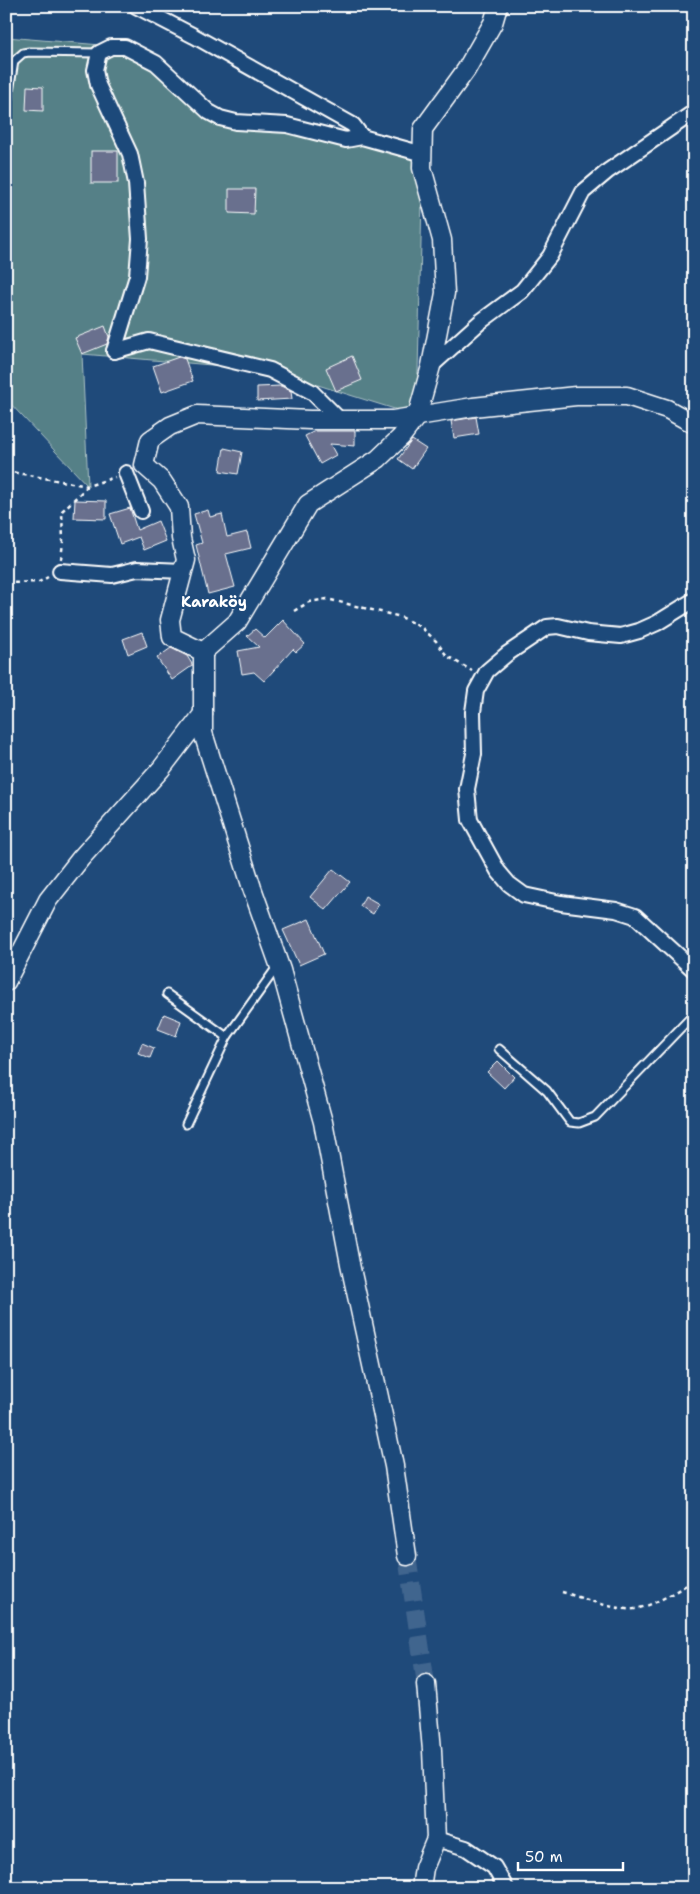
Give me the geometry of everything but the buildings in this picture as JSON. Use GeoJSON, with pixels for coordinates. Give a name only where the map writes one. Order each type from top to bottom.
{"type":"FeatureCollection","features":[{"type":"Feature","properties":{"kind":"street"},"geometry":{"type":"LineString","coordinates":[[136,6],[194,36],[353,125],[362,137]]}},
{"type":"Feature","properties":{"kind":"street"},"geometry":{"type":"LineString","coordinates":[[407,1556],[394,1466],[350,1264],[323,1122],[300,1032],[203,733],[203,652],[237,622],[308,504],[378,459],[401,437],[417,416],[431,366],[445,293],[442,240],[422,168],[423,129],[466,70],[493,23],[498,6]]}},
{"type":"Feature","properties":{"kind":"street"},"geometry":{"type":"LineString","coordinates":[[340,420],[312,392],[270,370],[149,341],[114,351],[137,276],[140,238],[136,183],[130,154],[98,85],[96,70],[99,53],[110,47],[125,48],[156,63],[209,112],[220,118],[236,122],[287,125],[346,140],[362,137],[423,154]]}},
{"type":"Feature","properties":{"kind":"street"},"geometry":{"type":"LineString","coordinates":[[431,366],[480,322],[522,291],[550,256],[567,219],[583,192],[608,171],[694,112]]}},
{"type":"Feature","properties":{"kind":"street"},"geometry":{"type":"LineString","coordinates":[[203,652],[172,637],[170,620],[186,560],[179,507],[162,481],[144,465],[150,440],[170,426],[197,415],[393,420],[473,407],[576,396],[627,396],[667,409],[694,424]]}},
{"type":"Feature","properties":{"kind":"street"},"geometry":{"type":"LineString","coordinates":[[126,473],[141,511]]}},
{"type":"Feature","properties":{"kind":"street"},"geometry":{"type":"LineString","coordinates":[[60,571],[112,576],[137,569],[182,571]]}},
{"type":"Feature","properties":{"kind":"street"},"geometry":{"type":"LineString","coordinates":[[694,600],[657,623],[621,636],[588,633],[558,626],[547,627],[507,654],[486,673],[476,691],[473,712],[474,754],[467,789],[467,805],[470,820],[498,871],[509,884],[524,895],[561,903],[616,910],[635,916],[694,970]]}},
{"type":"Feature","properties":{"kind":"street"},"geometry":{"type":"LineString","coordinates":[[6,982],[48,900],[81,858],[161,769],[203,714]]}},
{"type":"Feature","properties":{"kind":"street"},"geometry":{"type":"LineString","coordinates":[[421,1888],[424,1868],[436,1839],[432,1750],[426,1684]]}},
{"type":"Feature","properties":{"kind":"street"},"geometry":{"type":"LineString","coordinates":[[436,1839],[466,1848],[494,1867],[506,1888]]}},
{"type":"Feature","properties":{"kind":"lane"},"geometry":{"type":"LineString","coordinates":[[6,111],[14,60],[18,56],[29,52],[99,53]]}},
{"type":"Feature","properties":{"kind":"lane"},"geometry":{"type":"LineString","coordinates":[[186,1124],[227,1038],[279,964]]}},
{"type":"Feature","properties":{"kind":"lane"},"geometry":{"type":"LineString","coordinates":[[167,994],[227,1038]]}},
{"type":"Feature","properties":{"kind":"lane"},"geometry":{"type":"LineString","coordinates":[[499,1049],[547,1091],[570,1122],[580,1123],[595,1117],[694,1014]]}},
{"type":"Feature","properties":{"kind":"lane"},"geometry":{"type":"LineString","coordinates":[[551,1888],[558,1888]]}},
{"type":"Feature","properties":{"kind":"path"},"geometry":{"type":"LineString","coordinates":[[6,471],[88,486]]}},
{"type":"Feature","properties":{"kind":"path"},"geometry":{"type":"LineString","coordinates":[[6,583],[39,582],[60,571],[63,542],[62,511],[88,486],[126,473]]}},
{"type":"Feature","properties":{"kind":"path"},"geometry":{"type":"LineString","coordinates":[[294,611],[309,602],[327,599],[401,617],[422,628],[436,641],[447,656],[457,663],[471,671],[486,673]]}},
{"type":"Feature","properties":{"kind":"path"},"geometry":{"type":"LineString","coordinates":[[562,1592],[622,1609],[633,1609],[650,1604],[694,1582]]}},
{"type":"Feature","properties":{"kind":"green space"},"geometry":{"type":"Polygon","coordinates":[[[6,37],[125,47],[209,112],[423,154],[417,416],[270,370],[82,354],[88,486],[6,399],[6,37]]]}},
{"type":"Feature","properties":{"kind":"tunnel"},"geometry":{"type":"LineString","coordinates":[[407,1556],[426,1684]]}},
{"type":"Feature","properties":{"kind":"district","name":"Karaköy"},"geometry":{"type":"Point","coordinates":[214,602]}}]}
